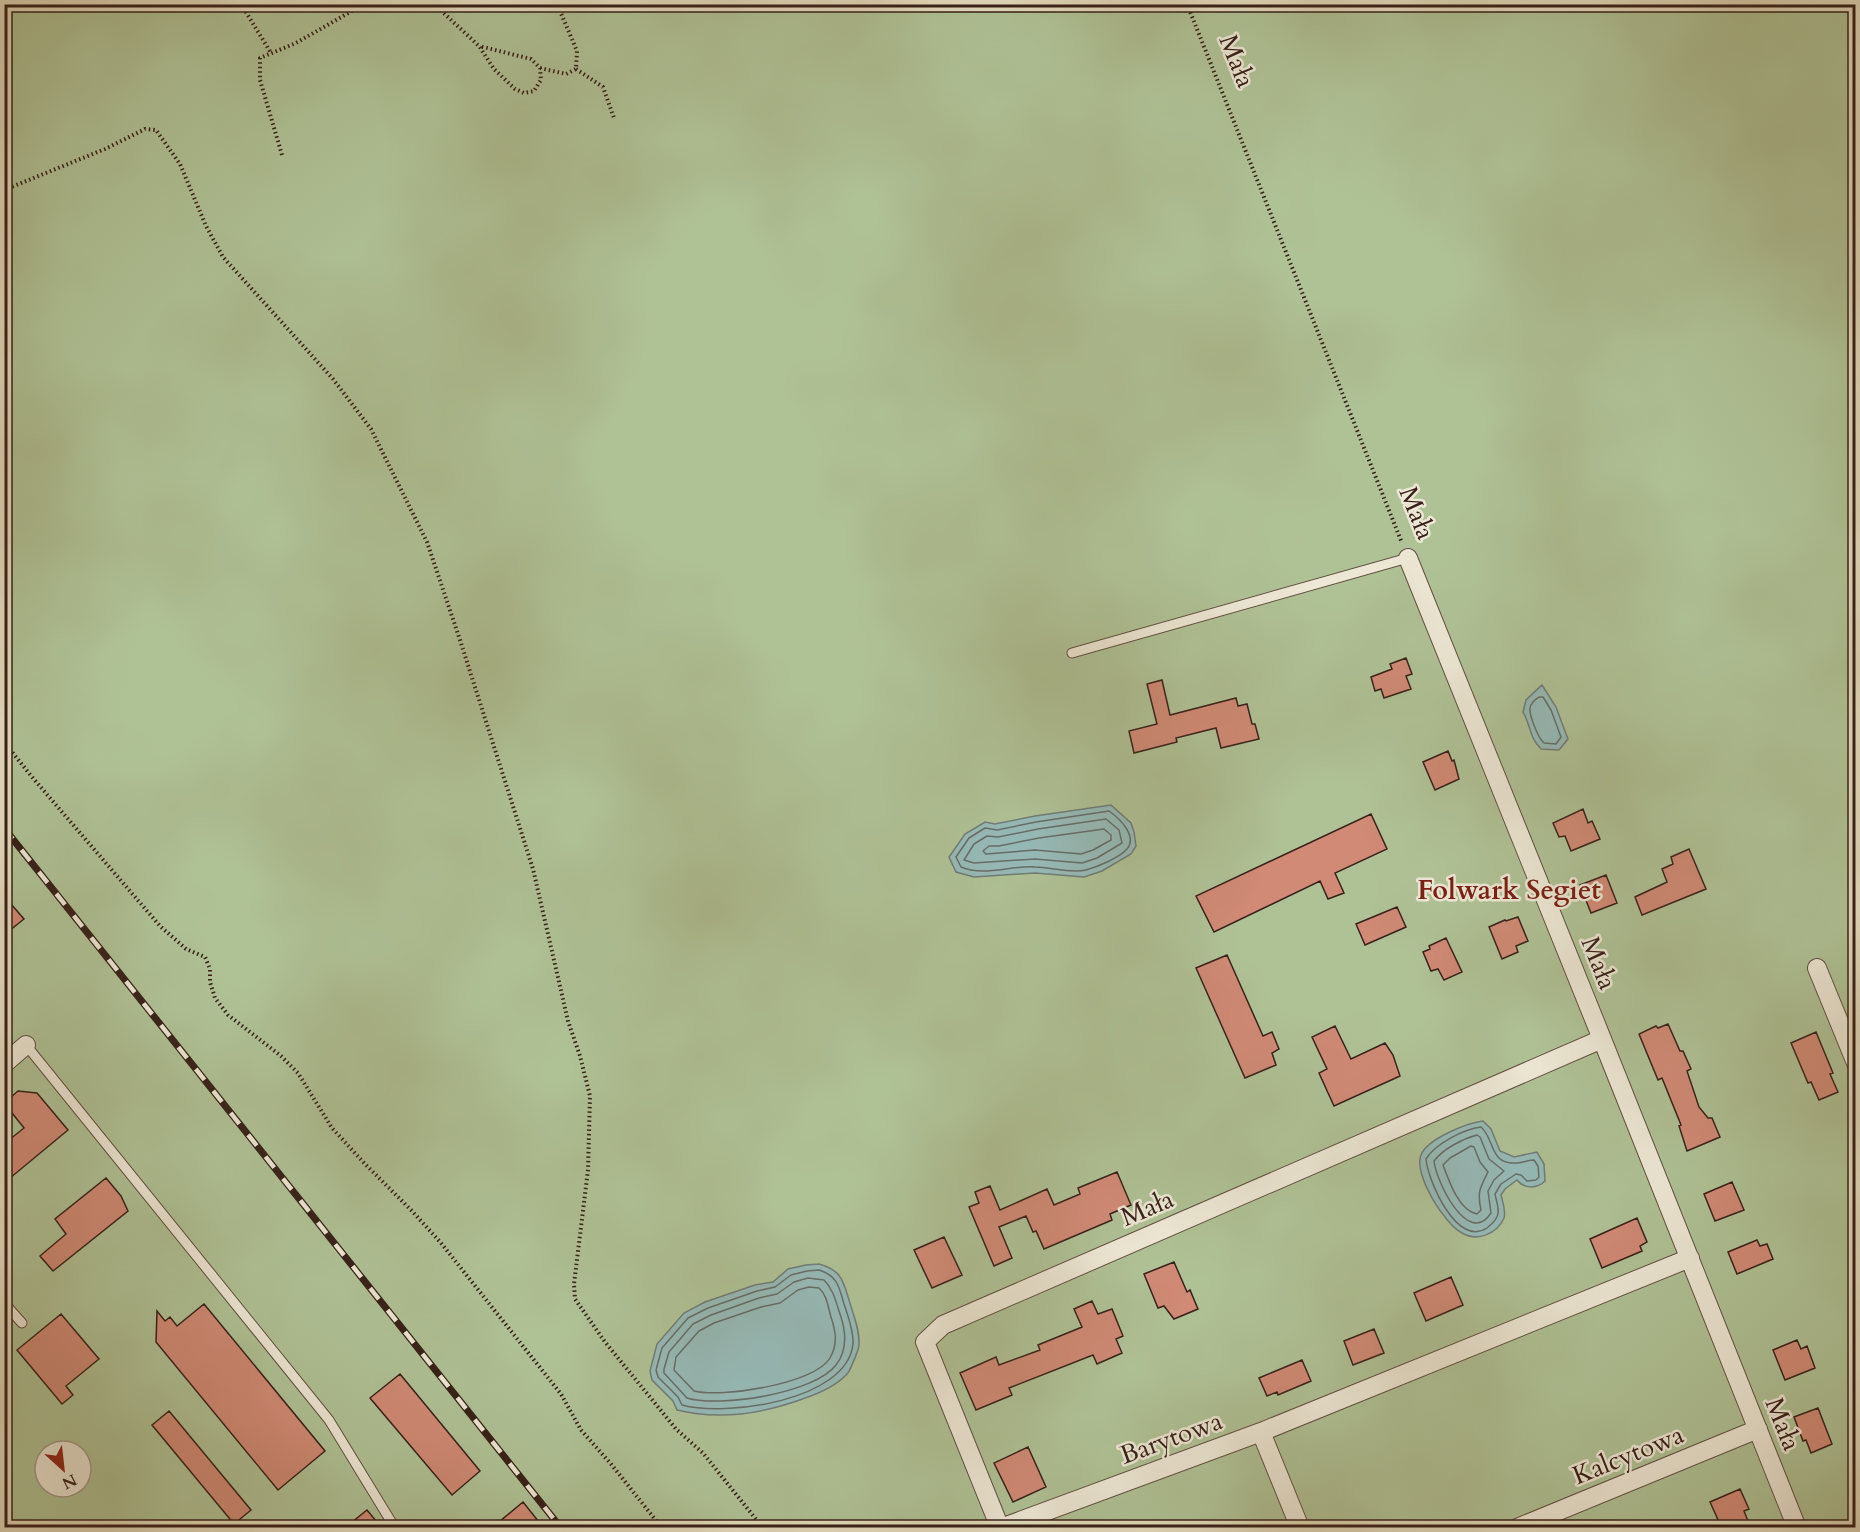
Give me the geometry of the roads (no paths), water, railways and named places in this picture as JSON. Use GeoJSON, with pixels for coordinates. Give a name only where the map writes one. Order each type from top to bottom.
{"type":"FeatureCollection","features":[{"type":"Feature","properties":{"kind":"street","name":"Mała"},"geometry":{"type":"LineString","coordinates":[[1408,558],[1797,1527]]}},
{"type":"Feature","properties":{"kind":"street"},"geometry":{"type":"LineString","coordinates":[[1817,968],[1856,1063]]}},
{"type":"Feature","properties":{"kind":"street","name":"Mała"},"geometry":{"type":"LineString","coordinates":[[1000,1527],[925,1342],[944,1325],[1602,1039]]}},
{"type":"Feature","properties":{"kind":"street"},"geometry":{"type":"LineString","coordinates":[[4,1064],[26,1045]]}},
{"type":"Feature","properties":{"kind":"street"},"geometry":{"type":"LineString","coordinates":[[1261,1432],[1690,1258]]}},
{"type":"Feature","properties":{"kind":"street","name":"Kalcytowa"},"geometry":{"type":"LineString","coordinates":[[1517,1527],[1758,1429]]}},
{"type":"Feature","properties":{"kind":"street","name":"Barytowa"},"geometry":{"type":"LineString","coordinates":[[1000,1527],[1261,1432],[1300,1527]]}},
{"type":"Feature","properties":{"kind":"lane"},"geometry":{"type":"LineString","coordinates":[[1072,653],[1408,558]]}},
{"type":"Feature","properties":{"kind":"lane"},"geometry":{"type":"LineString","coordinates":[[26,1045],[329,1420],[395,1527]]}},
{"type":"Feature","properties":{"kind":"lane"},"geometry":{"type":"LineString","coordinates":[[4,1303],[22,1323]]}},
{"type":"Feature","properties":{"kind":"water"},"geometry":{"type":"Polygon","coordinates":[[[1542,685],[1556,707],[1568,739],[1559,750],[1541,749],[1534,740],[1523,712],[1526,700],[1542,685]]]}},
{"type":"Feature","properties":{"kind":"water"},"geometry":{"type":"Polygon","coordinates":[[[1111,805],[1131,823],[1136,846],[1131,854],[1102,871],[1084,877],[1035,873],[974,877],[956,872],[949,857],[965,834],[985,822],[995,824],[1111,805]]]}},
{"type":"Feature","properties":{"kind":"water"},"geometry":{"type":"Polygon","coordinates":[[[1483,1121],[1491,1129],[1500,1151],[1514,1157],[1537,1152],[1544,1164],[1545,1181],[1531,1187],[1517,1180],[1505,1189],[1501,1195],[1505,1212],[1501,1224],[1486,1235],[1474,1237],[1455,1228],[1439,1210],[1426,1186],[1420,1163],[1421,1155],[1431,1143],[1458,1128],[1483,1121]]]}},
{"type":"Feature","properties":{"kind":"water"},"geometry":{"type":"Polygon","coordinates":[[[819,1264],[832,1269],[840,1277],[856,1322],[859,1347],[847,1374],[834,1385],[818,1393],[792,1403],[760,1411],[710,1415],[677,1410],[673,1401],[652,1380],[650,1371],[657,1344],[684,1313],[705,1302],[755,1285],[773,1282],[788,1269],[819,1264]]]}},
{"type":"Feature","properties":{"kind":"railway"},"geometry":{"type":"LineString","coordinates":[[4,828],[561,1528]]}},
{"type":"Feature","properties":{"kind":"district","name":"Folwark Segiet"},"geometry":{"type":"Point","coordinates":[1509,890]}}]}
